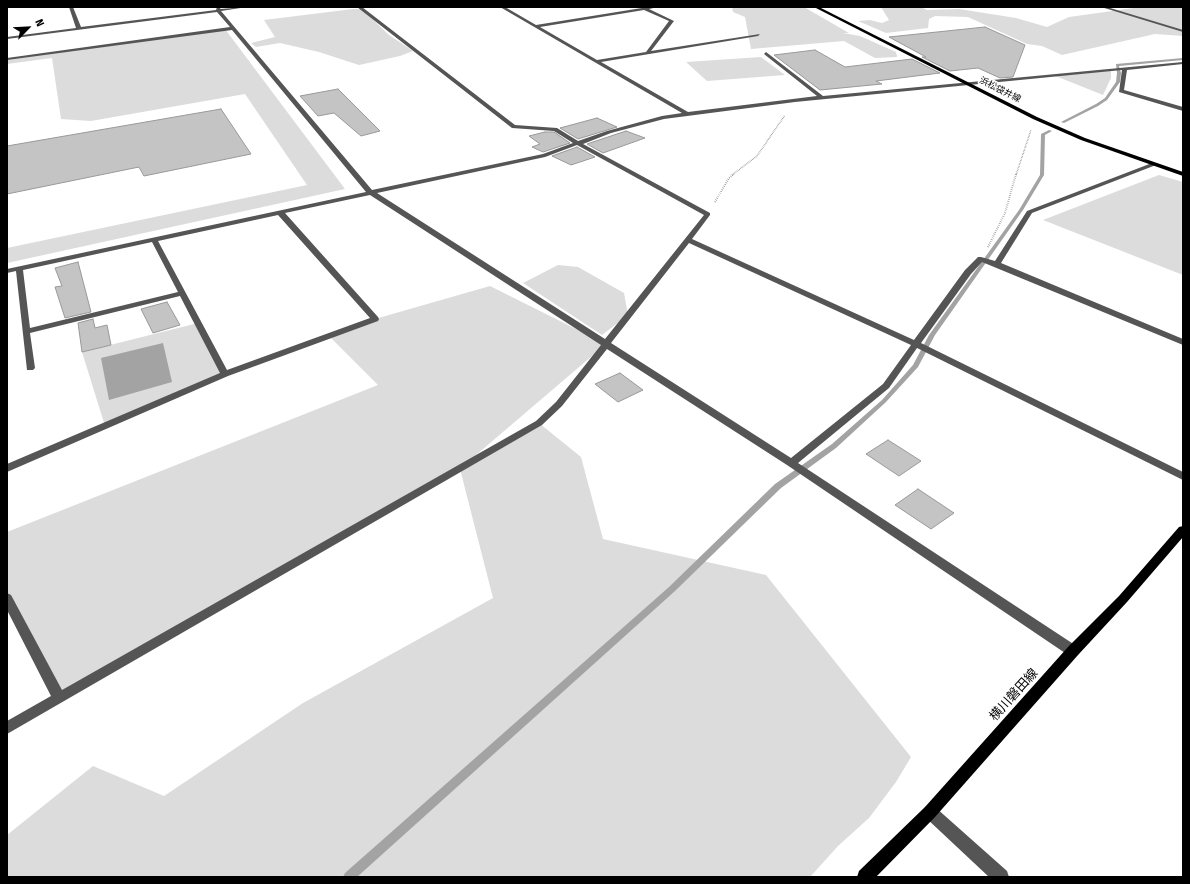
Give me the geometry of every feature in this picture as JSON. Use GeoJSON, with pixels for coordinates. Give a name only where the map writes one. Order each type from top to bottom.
{"type":"FeatureCollection","features":[{"type":"Feature","properties":{"kind":"main road","name":"浜松袋井線"},"geometry":{"type":"LineString","coordinates":[[816,7],[1035,118],[1083,140],[1183,174]]}},
{"type":"Feature","properties":{"kind":"main road","name":"横川磐田線"},"geometry":{"type":"LineString","coordinates":[[865,877],[930,812],[1073,651],[1123,599],[1183,530]]}},
{"type":"Feature","properties":{"kind":"street"},"geometry":{"type":"LineString","coordinates":[[71,7],[79,29]]}},
{"type":"Feature","properties":{"kind":"street"},"geometry":{"type":"LineString","coordinates":[[7,38],[219,9],[245,7]]}},
{"type":"Feature","properties":{"kind":"street"},"geometry":{"type":"LineString","coordinates":[[7,728],[540,423],[559,404],[708,214],[579,144],[555,129],[514,126],[360,7]]}},
{"type":"Feature","properties":{"kind":"street"},"geometry":{"type":"LineString","coordinates":[[502,7],[686,113]]}},
{"type":"Feature","properties":{"kind":"street"},"geometry":{"type":"LineString","coordinates":[[536,26],[656,7]]}},
{"type":"Feature","properties":{"kind":"street"},"geometry":{"type":"LineString","coordinates":[[1103,7],[1183,31]]}},
{"type":"Feature","properties":{"kind":"street"},"geometry":{"type":"LineString","coordinates":[[643,8],[672,21],[647,53]]}},
{"type":"Feature","properties":{"kind":"street"},"geometry":{"type":"LineString","coordinates":[[219,9],[370,192],[791,463],[1073,651]]}},
{"type":"Feature","properties":{"kind":"street"},"geometry":{"type":"LineString","coordinates":[[7,59],[234,28]]}},
{"type":"Feature","properties":{"kind":"street"},"geometry":{"type":"LineString","coordinates":[[597,61],[758,35]]}},
{"type":"Feature","properties":{"kind":"street"},"geometry":{"type":"LineString","coordinates":[[766,53],[823,98]]}},
{"type":"Feature","properties":{"kind":"street"},"geometry":{"type":"LineString","coordinates":[[7,270],[545,155],[646,121],[686,113],[795,100],[1183,63]]}},
{"type":"Feature","properties":{"kind":"street"},"geometry":{"type":"LineString","coordinates":[[1125,68],[1121,91],[1183,109]]}},
{"type":"Feature","properties":{"kind":"street"},"geometry":{"type":"LineString","coordinates":[[997,264],[1029,212],[1154,164]]}},
{"type":"Feature","properties":{"kind":"street"},"geometry":{"type":"LineString","coordinates":[[7,468],[225,374],[375,319],[280,212]]}},
{"type":"Feature","properties":{"kind":"street"},"geometry":{"type":"LineString","coordinates":[[154,239],[225,374]]}},
{"type":"Feature","properties":{"kind":"street"},"geometry":{"type":"LineString","coordinates":[[687,240],[917,344],[1183,476]]}},
{"type":"Feature","properties":{"kind":"street"},"geometry":{"type":"LineString","coordinates":[[791,463],[886,386],[968,272],[981,259],[997,264],[1183,342]]}},
{"type":"Feature","properties":{"kind":"street"},"geometry":{"type":"LineString","coordinates":[[19,268],[30,368]]}},
{"type":"Feature","properties":{"kind":"street"},"geometry":{"type":"LineString","coordinates":[[26,332],[183,293]]}},
{"type":"Feature","properties":{"kind":"street"},"geometry":{"type":"LineString","coordinates":[[7,598],[59,698]]}},
{"type":"Feature","properties":{"kind":"street"},"geometry":{"type":"LineString","coordinates":[[930,812],[1001,877]]}},
{"type":"Feature","properties":{"kind":"path"},"geometry":{"type":"LineString","coordinates":[[708,214],[729,178],[757,156],[795,100]]}},
{"type":"Feature","properties":{"kind":"path"},"geometry":{"type":"LineString","coordinates":[[981,259],[1005,213],[1035,118]]}},
{"type":"Feature","properties":{"kind":"shaded area"},"geometry":{"type":"Polygon","coordinates":[[[732,7],[804,7],[849,33],[843,33],[860,36],[896,52],[897,57],[875,58],[844,41],[751,49],[745,17],[733,12],[732,7]]]}},
{"type":"Feature","properties":{"kind":"shaded area"},"geometry":{"type":"Polygon","coordinates":[[[881,7],[921,7],[927,10],[959,9],[1016,18],[1047,27],[1069,17],[1141,7],[1183,7],[1183,36],[1155,34],[1062,55],[1042,46],[1027,44],[968,17],[935,16],[929,19],[928,28],[886,33],[858,21],[870,20],[882,23],[889,20],[881,7]]]}},
{"type":"Feature","properties":{"kind":"shaded area"},"geometry":{"type":"Polygon","coordinates":[[[362,9],[389,35],[413,51],[400,56],[359,65],[319,52],[280,43],[256,47],[251,43],[275,37],[264,20],[362,9]]]}},
{"type":"Feature","properties":{"kind":"shaded area"},"geometry":{"type":"Polygon","coordinates":[[[225,29],[345,189],[7,263],[7,248],[307,185],[245,94],[91,121],[61,119],[52,58],[7,64],[7,59],[225,29]]]}},
{"type":"Feature","properties":{"kind":"shaded area"},"geometry":{"type":"Polygon","coordinates":[[[761,57],[785,75],[707,81],[686,62],[761,57]]]}},
{"type":"Feature","properties":{"kind":"shaded area"},"geometry":{"type":"Polygon","coordinates":[[[1111,69],[1111,78],[1103,95],[1053,75],[1111,69]]]}},
{"type":"Feature","properties":{"kind":"shaded area"},"geometry":{"type":"Polygon","coordinates":[[[1159,175],[1183,182],[1183,275],[1043,220],[1159,175]]]}},
{"type":"Feature","properties":{"kind":"shaded area"},"geometry":{"type":"Polygon","coordinates":[[[558,265],[578,267],[624,293],[628,315],[602,335],[523,283],[558,265]]]}},
{"type":"Feature","properties":{"kind":"shaded area"},"geometry":{"type":"Polygon","coordinates":[[[490,286],[606,344],[462,467],[539,423],[581,457],[603,539],[766,575],[911,757],[896,782],[869,818],[838,846],[810,877],[7,877],[7,835],[93,766],[164,796],[303,703],[493,598],[460,469],[59,698],[7,598],[7,532],[378,385],[329,336],[375,319],[490,286]]]}},
{"type":"Feature","properties":{"kind":"shaded area"},"geometry":{"type":"Polygon","coordinates":[[[198,323],[225,374],[105,426],[82,352],[198,323]]]}},
{"type":"Feature","properties":{"kind":"shaded area"},"geometry":{"type":"Polygon","coordinates":[[[163,343],[172,382],[109,400],[101,358],[163,343]]]}},
{"type":"Feature","properties":{"kind":"building"},"geometry":{"type":"Polygon","coordinates":[[[985,27],[1025,45],[1013,77],[1000,78],[978,68],[950,71],[922,57],[926,57],[889,37],[985,27]]]}},
{"type":"Feature","properties":{"kind":"building"},"geometry":{"type":"Polygon","coordinates":[[[815,50],[845,67],[912,59],[940,73],[876,81],[882,84],[820,90],[774,55],[815,50]]]}},
{"type":"Feature","properties":{"kind":"building"},"geometry":{"type":"Polygon","coordinates":[[[338,89],[380,131],[361,136],[334,113],[318,116],[300,96],[338,89]]]}},
{"type":"Feature","properties":{"kind":"building"},"geometry":{"type":"Polygon","coordinates":[[[221,109],[251,154],[144,176],[139,167],[7,194],[7,146],[221,109]]]}},
{"type":"Feature","properties":{"kind":"building"},"geometry":{"type":"Polygon","coordinates":[[[597,118],[617,127],[578,139],[560,128],[597,118]]]}},
{"type":"Feature","properties":{"kind":"building"},"geometry":{"type":"Polygon","coordinates":[[[626,131],[645,138],[603,153],[587,144],[626,131]]]}},
{"type":"Feature","properties":{"kind":"building"},"geometry":{"type":"Polygon","coordinates":[[[545,132],[554,132],[570,143],[543,152],[532,147],[540,144],[529,136],[545,132]]]}},
{"type":"Feature","properties":{"kind":"building"},"geometry":{"type":"Polygon","coordinates":[[[577,147],[595,157],[571,165],[552,156],[577,147]]]}},
{"type":"Feature","properties":{"kind":"building"},"geometry":{"type":"Polygon","coordinates":[[[78,262],[91,312],[65,318],[55,287],[62,286],[55,268],[78,262]]]}},
{"type":"Feature","properties":{"kind":"building"},"geometry":{"type":"Polygon","coordinates":[[[167,302],[180,325],[153,333],[141,309],[167,302]]]}},
{"type":"Feature","properties":{"kind":"building"},"geometry":{"type":"Polygon","coordinates":[[[93,319],[95,328],[107,325],[111,345],[82,352],[78,323],[93,319]]]}},
{"type":"Feature","properties":{"kind":"building"},"geometry":{"type":"Polygon","coordinates":[[[620,373],[643,390],[618,402],[595,384],[620,373]]]}},
{"type":"Feature","properties":{"kind":"building"},"geometry":{"type":"Polygon","coordinates":[[[888,440],[921,461],[899,476],[866,454],[888,440]]]}},
{"type":"Feature","properties":{"kind":"building"},"geometry":{"type":"Polygon","coordinates":[[[918,489],[954,513],[931,529],[895,505],[918,489]]]}},
{"type":"Feature","properties":{"kind":"waterway"},"geometry":{"type":"LineString","coordinates":[[1063,122],[1106,99],[1118,82],[1119,73],[1117,65],[1183,59]]}},
{"type":"Feature","properties":{"kind":"waterway"},"geometry":{"type":"LineString","coordinates":[[349,877],[672,589],[778,486],[834,446],[884,401],[916,366],[932,335],[1021,210],[1042,175],[1043,134],[1050,131]]}}]}
